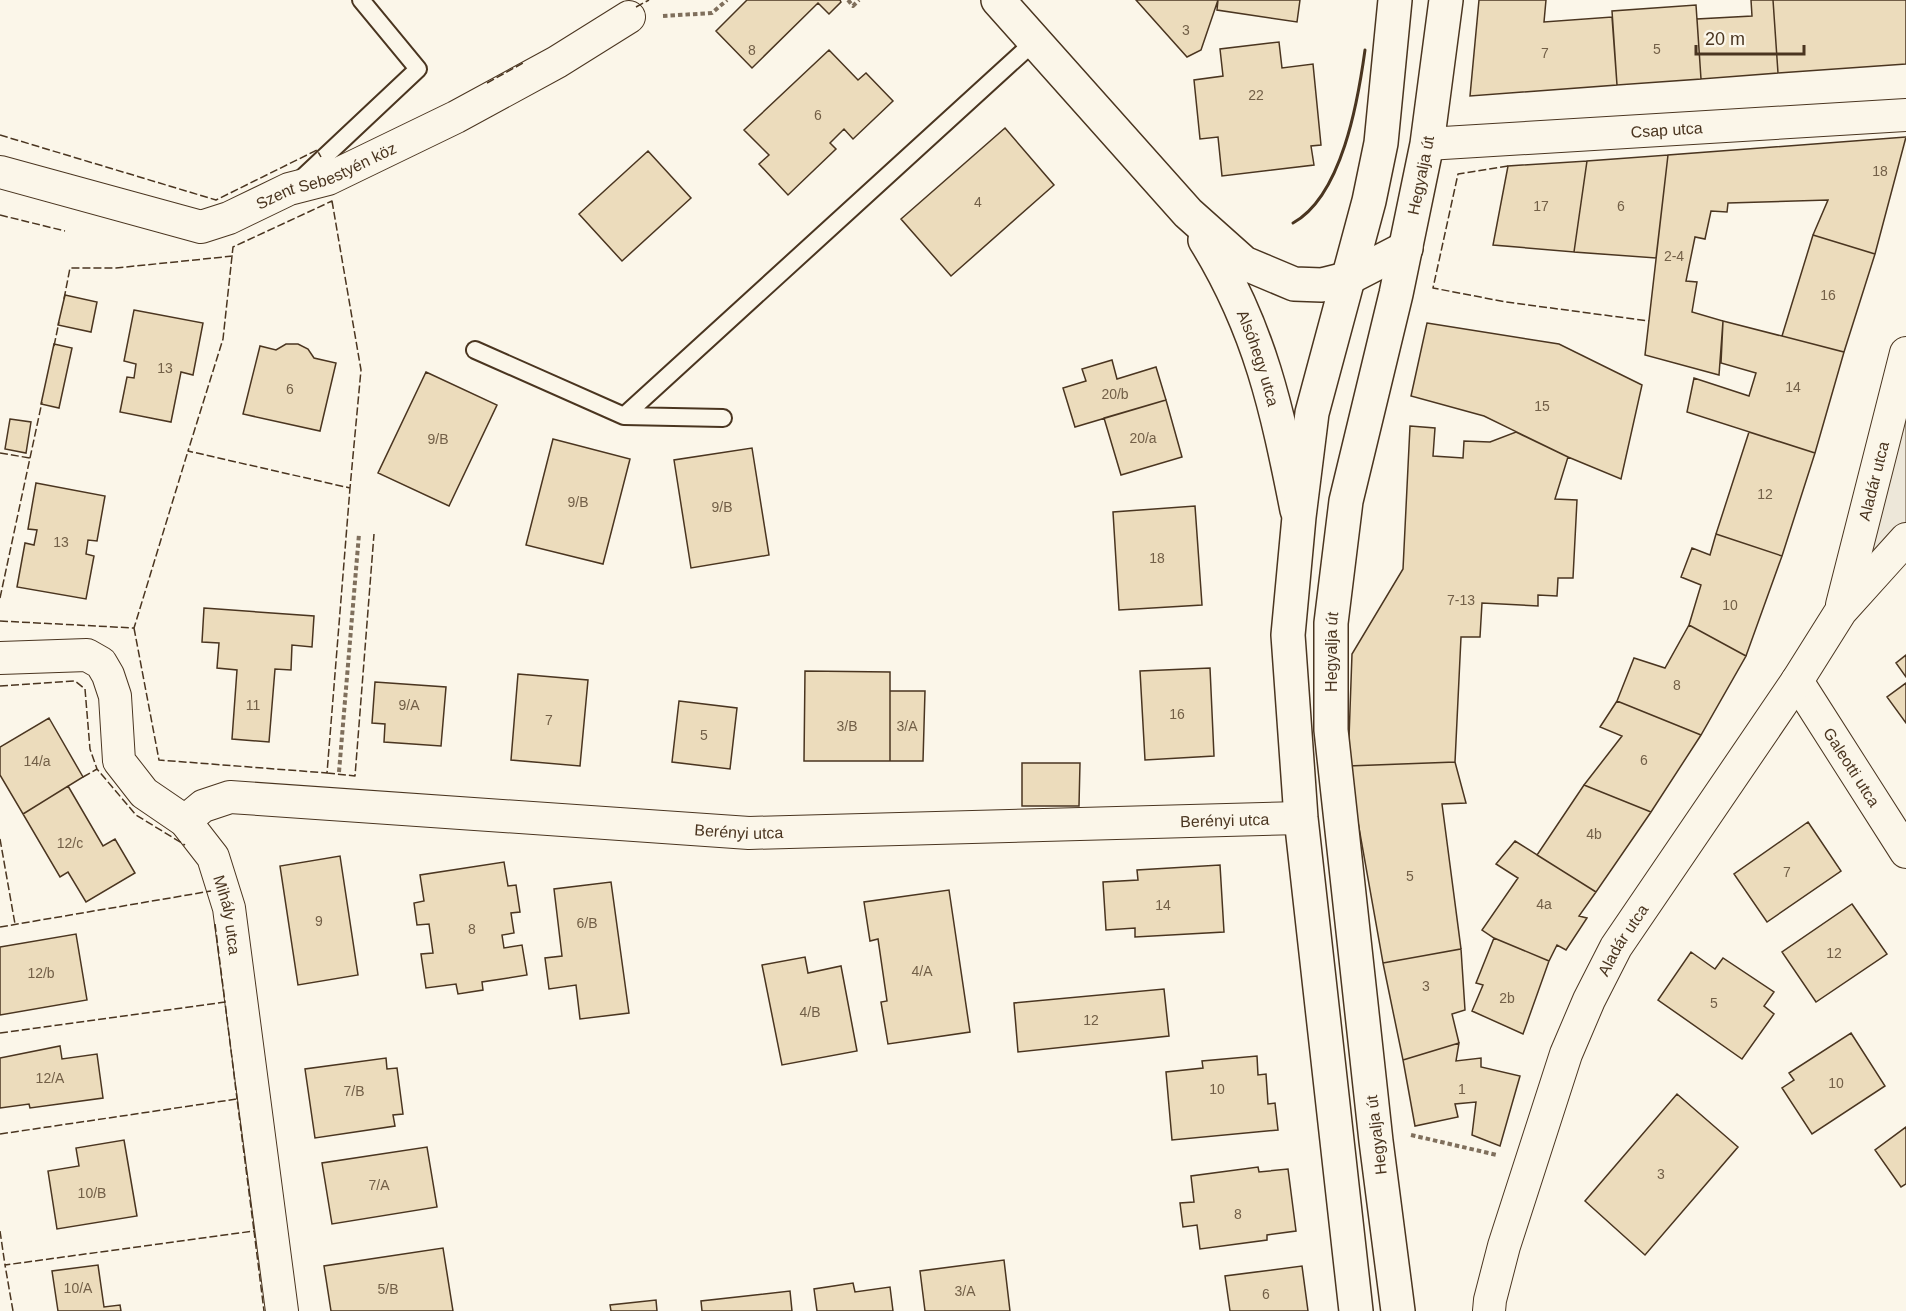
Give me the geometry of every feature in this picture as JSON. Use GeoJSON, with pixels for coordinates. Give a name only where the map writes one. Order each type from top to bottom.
{"type":"FeatureCollection","features":[{"type":"Feature","properties":{"kind":"main road","name":"Alsóhegy utca"},"geometry":{"type":"LineString","coordinates":[[998,0],[1188,213],[1244,263],[1270,277],[1303,285],[1322,285],[1346,279],[1406,248]]}},
{"type":"Feature","properties":{"kind":"main road"},"geometry":{"type":"LineString","coordinates":[[1356,1311],[1301,819],[1288,635],[1299,517],[1312,414],[1346,279],[1369,201],[1381,143],[1395,0]]}},
{"type":"Feature","properties":{"kind":"main road","name":"Hegyalja út"},"geometry":{"type":"LineString","coordinates":[[1398,1311],[1376,1141],[1331,730],[1331,623],[1346,501],[1406,248],[1427,144],[1446,0]]}},
{"type":"Feature","properties":{"kind":"main road","name":"Alsóhegy utca"},"geometry":{"type":"LineString","coordinates":[[1188,213],[1233,291],[1268,375],[1299,517]]}},
{"type":"Feature","properties":{"kind":"street","name":"Szent Sebestyén köz"},"geometry":{"type":"LineString","coordinates":[[0,172],[201,227],[229,218],[289,189],[328,179],[456,117],[557,62],[629,18]]}},
{"type":"Feature","properties":{"kind":"street","name":"Csap utca"},"geometry":{"type":"LineString","coordinates":[[1427,144],[1906,115]]}},
{"type":"Feature","properties":{"kind":"street","name":"Aladár utca"},"geometry":{"type":"LineString","coordinates":[[1841,611],[1906,353]]}},
{"type":"Feature","properties":{"kind":"street","name":"Aladár utca"},"geometry":{"type":"LineString","coordinates":[[1490,1311],[1492,1289],[1529,1162],[1566,1054],[1589,1000],[1616,947],[1797,681],[1841,611],[1906,539]]}},
{"type":"Feature","properties":{"kind":"street","name":"Mihály utca"},"geometry":{"type":"LineString","coordinates":[[0,658],[87,655],[101,663],[115,696],[119,761],[144,793],[184,821],[213,857],[229,908],[282,1311]]}},
{"type":"Feature","properties":{"kind":"street","name":"Galeotti utca"},"geometry":{"type":"LineString","coordinates":[[1797,681],[1906,852]]}},
{"type":"Feature","properties":{"kind":"street","name":"Berényi utca"},"geometry":{"type":"LineString","coordinates":[[184,821],[202,806],[230,797],[749,833],[1301,819]]}},
{"type":"Feature","properties":{"kind":"lane"},"geometry":{"type":"LineString","coordinates":[[289,189],[323,160],[418,69],[361,0]]}},
{"type":"Feature","properties":{"kind":"lane"},"geometry":{"type":"LineString","coordinates":[[624,416],[1035,41]]}},
{"type":"Feature","properties":{"kind":"lane"},"geometry":{"type":"LineString","coordinates":[[475,350],[624,416],[723,418]]}},
{"type":"Feature","properties":{"kind":"path"},"geometry":{"type":"LineString","coordinates":[[629,18],[711,13],[727,0]]}},
{"type":"Feature","properties":{"kind":"path"},"geometry":{"type":"LineString","coordinates":[[848,0],[854,6],[859,0]]}},
{"type":"Feature","properties":{"kind":"path"},"geometry":{"type":"LineString","coordinates":[[338,804],[359,534]]}},
{"type":"Feature","properties":{"kind":"path"},"geometry":{"type":"LineString","coordinates":[[1376,1141],[1410,1135],[1507,1157]]}},
{"type":"Feature","properties":{"kind":"shaded area"},"geometry":{"type":"Polygon","coordinates":[[[1906,353],[1906,539],[1841,611],[1906,353]]]}},
{"type":"Feature","properties":{"kind":"building"},"geometry":{"type":"Polygon","coordinates":[[[747,0],[840,0],[841,2],[829,14],[818,3],[752,68],[716,31],[747,0]]]}},
{"type":"Feature","properties":{"kind":"building"},"geometry":{"type":"Polygon","coordinates":[[[1136,0],[1218,0],[1201,50],[1187,57],[1136,0]]]}},
{"type":"Feature","properties":{"kind":"building"},"geometry":{"type":"Polygon","coordinates":[[[1218,0],[1300,0],[1297,22],[1217,10],[1218,0]]]}},
{"type":"Feature","properties":{"kind":"building"},"geometry":{"type":"Polygon","coordinates":[[[1479,0],[1546,0],[1544,22],[1612,17],[1617,85],[1470,96],[1479,0]]]}},
{"type":"Feature","properties":{"kind":"building"},"geometry":{"type":"Polygon","coordinates":[[[1751,0],[1773,0],[1778,73],[1701,79],[1697,19],[1752,16],[1751,0]]]}},
{"type":"Feature","properties":{"kind":"building"},"geometry":{"type":"Polygon","coordinates":[[[1773,0],[1906,0],[1906,64],[1778,73],[1773,0]]]}},
{"type":"Feature","properties":{"kind":"building"},"geometry":{"type":"Polygon","coordinates":[[[1696,5],[1701,79],[1617,85],[1612,11],[1696,5]]]}},
{"type":"Feature","properties":{"kind":"building"},"geometry":{"type":"Polygon","coordinates":[[[1279,42],[1282,68],[1313,64],[1321,145],[1311,146],[1314,165],[1222,176],[1218,137],[1200,139],[1194,80],[1223,76],[1220,49],[1279,42]]]}},
{"type":"Feature","properties":{"kind":"building"},"geometry":{"type":"Polygon","coordinates":[[[829,50],[858,80],[866,73],[893,101],[853,139],[844,129],[830,143],[836,149],[788,195],[759,164],[769,155],[744,130],[829,50]]]}},
{"type":"Feature","properties":{"kind":"building"},"geometry":{"type":"Polygon","coordinates":[[[1005,128],[1054,185],[951,276],[901,219],[1005,128]]]}},
{"type":"Feature","properties":{"kind":"building"},"geometry":{"type":"Polygon","coordinates":[[[1906,137],[1875,254],[1813,235],[1828,200],[1728,203],[1727,212],[1711,211],[1705,239],[1695,237],[1686,281],[1697,282],[1692,312],[1723,321],[1719,375],[1645,355],[1668,155],[1906,137]]]}},
{"type":"Feature","properties":{"kind":"building"},"geometry":{"type":"Polygon","coordinates":[[[648,151],[691,198],[622,261],[579,214],[648,151]]]}},
{"type":"Feature","properties":{"kind":"building"},"geometry":{"type":"Polygon","coordinates":[[[1668,155],[1656,258],[1574,252],[1587,161],[1668,155]]]}},
{"type":"Feature","properties":{"kind":"building"},"geometry":{"type":"Polygon","coordinates":[[[1587,161],[1574,252],[1493,245],[1508,166],[1587,161]]]}},
{"type":"Feature","properties":{"kind":"building"},"geometry":{"type":"Polygon","coordinates":[[[1813,235],[1875,254],[1844,352],[1782,336],[1813,235]]]}},
{"type":"Feature","properties":{"kind":"building"},"geometry":{"type":"Polygon","coordinates":[[[65,295],[97,302],[91,332],[58,325],[65,295]]]}},
{"type":"Feature","properties":{"kind":"building"},"geometry":{"type":"Polygon","coordinates":[[[134,310],[203,323],[193,375],[181,372],[171,422],[120,412],[127,377],[134,378],[136,364],[124,361],[134,310]]]}},
{"type":"Feature","properties":{"kind":"building"},"geometry":{"type":"Polygon","coordinates":[[[1723,321],[1844,352],[1815,453],[1687,412],[1694,378],[1749,396],[1756,373],[1721,363],[1723,321]]]}},
{"type":"Feature","properties":{"kind":"building"},"geometry":{"type":"Polygon","coordinates":[[[1427,323],[1559,344],[1642,385],[1621,479],[1568,457],[1484,416],[1411,396],[1427,323]]]}},
{"type":"Feature","properties":{"kind":"building"},"geometry":{"type":"Polygon","coordinates":[[[54,344],[72,348],[59,408],[41,404],[54,344]]]}},
{"type":"Feature","properties":{"kind":"building"},"geometry":{"type":"Polygon","coordinates":[[[286,344],[298,344],[308,349],[314,358],[336,363],[320,431],[243,414],[260,346],[276,350],[286,344]]]}},
{"type":"Feature","properties":{"kind":"building"},"geometry":{"type":"Polygon","coordinates":[[[1112,360],[1117,379],[1156,367],[1166,400],[1075,427],[1063,388],[1086,381],[1082,369],[1112,360]]]}},
{"type":"Feature","properties":{"kind":"building"},"geometry":{"type":"Polygon","coordinates":[[[426,372],[497,405],[449,506],[378,473],[426,372]]]}},
{"type":"Feature","properties":{"kind":"building"},"geometry":{"type":"Polygon","coordinates":[[[1166,400],[1182,457],[1121,475],[1104,418],[1166,400]]]}},
{"type":"Feature","properties":{"kind":"building"},"geometry":{"type":"Polygon","coordinates":[[[10,419],[31,422],[26,453],[5,449],[10,419]]]}},
{"type":"Feature","properties":{"kind":"building"},"geometry":{"type":"Polygon","coordinates":[[[1410,426],[1435,428],[1433,456],[1463,458],[1464,441],[1490,442],[1516,432],[1568,457],[1555,499],[1577,500],[1573,578],[1558,578],[1557,596],[1538,595],[1538,606],[1482,603],[1480,637],[1461,637],[1455,762],[1348,766],[1352,654],[1403,569],[1410,426]]]}},
{"type":"Feature","properties":{"kind":"building"},"geometry":{"type":"Polygon","coordinates":[[[1749,432],[1815,453],[1782,556],[1716,534],[1749,432]]]}},
{"type":"Feature","properties":{"kind":"building"},"geometry":{"type":"Polygon","coordinates":[[[553,439],[630,459],[603,564],[526,545],[553,439]]]}},
{"type":"Feature","properties":{"kind":"building"},"geometry":{"type":"Polygon","coordinates":[[[752,448],[769,555],[691,568],[674,460],[752,448]]]}},
{"type":"Feature","properties":{"kind":"building"},"geometry":{"type":"Polygon","coordinates":[[[36,483],[105,496],[97,541],[88,540],[86,554],[94,556],[86,599],[17,587],[25,543],[34,545],[37,530],[28,529],[36,483]]]}},
{"type":"Feature","properties":{"kind":"building"},"geometry":{"type":"Polygon","coordinates":[[[1195,506],[1202,605],[1119,610],[1113,512],[1195,506]]]}},
{"type":"Feature","properties":{"kind":"building"},"geometry":{"type":"Polygon","coordinates":[[[1716,534],[1782,556],[1746,656],[1689,625],[1701,585],[1681,577],[1692,548],[1710,555],[1716,534]]]}},
{"type":"Feature","properties":{"kind":"building"},"geometry":{"type":"Polygon","coordinates":[[[204,608],[314,616],[312,647],[292,645],[291,670],[275,669],[269,742],[232,739],[237,670],[217,668],[219,643],[202,642],[204,608]]]}},
{"type":"Feature","properties":{"kind":"building"},"geometry":{"type":"Polygon","coordinates":[[[1689,625],[1746,656],[1701,735],[1617,701],[1634,658],[1665,668],[1689,625]]]}},
{"type":"Feature","properties":{"kind":"building"},"geometry":{"type":"Polygon","coordinates":[[[1906,655],[1906,677],[1896,663],[1906,655]]]}},
{"type":"Feature","properties":{"kind":"building"},"geometry":{"type":"Polygon","coordinates":[[[1210,668],[1214,756],[1145,760],[1140,671],[1210,668]]]}},
{"type":"Feature","properties":{"kind":"building"},"geometry":{"type":"Polygon","coordinates":[[[805,671],[890,672],[890,761],[804,761],[805,671]]]}},
{"type":"Feature","properties":{"kind":"building"},"geometry":{"type":"Polygon","coordinates":[[[518,674],[588,680],[580,766],[511,760],[518,674]]]}},
{"type":"Feature","properties":{"kind":"building"},"geometry":{"type":"Polygon","coordinates":[[[375,682],[446,687],[441,746],[384,742],[385,724],[372,723],[375,682]]]}},
{"type":"Feature","properties":{"kind":"building"},"geometry":{"type":"Polygon","coordinates":[[[1906,683],[1906,723],[1887,697],[1906,683]]]}},
{"type":"Feature","properties":{"kind":"building"},"geometry":{"type":"Polygon","coordinates":[[[890,691],[925,691],[923,761],[890,761],[890,691]]]}},
{"type":"Feature","properties":{"kind":"building"},"geometry":{"type":"Polygon","coordinates":[[[679,701],[737,708],[730,769],[672,762],[679,701]]]}},
{"type":"Feature","properties":{"kind":"building"},"geometry":{"type":"Polygon","coordinates":[[[1617,701],[1701,735],[1651,812],[1584,785],[1622,736],[1600,727],[1617,701]]]}},
{"type":"Feature","properties":{"kind":"building"},"geometry":{"type":"Polygon","coordinates":[[[49,718],[83,777],[23,814],[0,775],[0,747],[49,718]]]}},
{"type":"Feature","properties":{"kind":"building"},"geometry":{"type":"Polygon","coordinates":[[[1455,762],[1466,803],[1442,804],[1461,949],[1383,963],[1348,766],[1455,762]]]}},
{"type":"Feature","properties":{"kind":"building"},"geometry":{"type":"Polygon","coordinates":[[[1022,763],[1080,763],[1079,806],[1022,806],[1022,763]]]}},
{"type":"Feature","properties":{"kind":"building"},"geometry":{"type":"Polygon","coordinates":[[[1584,785],[1651,812],[1596,892],[1537,855],[1584,785]]]}},
{"type":"Feature","properties":{"kind":"building"},"geometry":{"type":"Polygon","coordinates":[[[68,786],[103,846],[115,839],[135,873],[86,902],[68,872],[60,877],[23,814],[68,786]]]}},
{"type":"Feature","properties":{"kind":"building"},"geometry":{"type":"Polygon","coordinates":[[[1808,822],[1841,871],[1767,922],[1734,874],[1808,822]]]}},
{"type":"Feature","properties":{"kind":"building"},"geometry":{"type":"Polygon","coordinates":[[[1515,841],[1596,892],[1579,916],[1587,918],[1566,950],[1557,945],[1549,961],[1494,938],[1482,930],[1518,878],[1496,864],[1515,841]]]}},
{"type":"Feature","properties":{"kind":"building"},"geometry":{"type":"Polygon","coordinates":[[[340,856],[358,975],[298,985],[280,866],[340,856]]]}},
{"type":"Feature","properties":{"kind":"building"},"geometry":{"type":"Polygon","coordinates":[[[504,862],[508,886],[516,885],[520,912],[511,913],[514,933],[502,935],[504,948],[522,945],[527,975],[482,982],[483,990],[458,994],[456,984],[426,988],[421,954],[433,953],[429,924],[417,925],[414,903],[424,901],[420,875],[504,862]]]}},
{"type":"Feature","properties":{"kind":"building"},"geometry":{"type":"Polygon","coordinates":[[[1220,865],[1224,932],[1135,937],[1135,928],[1106,930],[1103,882],[1138,880],[1137,870],[1220,865]]]}},
{"type":"Feature","properties":{"kind":"building"},"geometry":{"type":"Polygon","coordinates":[[[611,882],[629,1013],[580,1019],[576,985],[549,989],[545,958],[562,956],[554,889],[611,882]]]}},
{"type":"Feature","properties":{"kind":"building"},"geometry":{"type":"Polygon","coordinates":[[[949,890],[970,1032],[888,1044],[881,1002],[887,1001],[878,939],[870,941],[864,902],[949,890]]]}},
{"type":"Feature","properties":{"kind":"building"},"geometry":{"type":"Polygon","coordinates":[[[1852,904],[1887,954],[1816,1002],[1782,952],[1852,904]]]}},
{"type":"Feature","properties":{"kind":"building"},"geometry":{"type":"Polygon","coordinates":[[[76,934],[87,1000],[0,1015],[0,947],[76,934]]]}},
{"type":"Feature","properties":{"kind":"building"},"geometry":{"type":"Polygon","coordinates":[[[1494,938],[1549,961],[1523,1034],[1472,1011],[1483,985],[1476,983],[1494,938]]]}},
{"type":"Feature","properties":{"kind":"building"},"geometry":{"type":"Polygon","coordinates":[[[1461,949],[1465,1010],[1452,1014],[1459,1043],[1403,1060],[1383,963],[1461,949]]]}},
{"type":"Feature","properties":{"kind":"building"},"geometry":{"type":"Polygon","coordinates":[[[1691,952],[1715,969],[1723,958],[1774,992],[1764,1006],[1774,1014],[1742,1059],[1658,1000],[1691,952]]]}},
{"type":"Feature","properties":{"kind":"building"},"geometry":{"type":"Polygon","coordinates":[[[805,957],[808,973],[841,966],[857,1051],[782,1065],[762,965],[805,957]]]}},
{"type":"Feature","properties":{"kind":"building"},"geometry":{"type":"Polygon","coordinates":[[[1164,989],[1169,1036],[1018,1052],[1014,1003],[1164,989]]]}},
{"type":"Feature","properties":{"kind":"building"},"geometry":{"type":"Polygon","coordinates":[[[1851,1033],[1885,1086],[1812,1134],[1782,1088],[1794,1080],[1789,1073],[1851,1033]]]}},
{"type":"Feature","properties":{"kind":"building"},"geometry":{"type":"Polygon","coordinates":[[[1459,1043],[1456,1061],[1481,1058],[1481,1067],[1520,1076],[1500,1146],[1472,1135],[1476,1102],[1455,1104],[1458,1117],[1415,1126],[1403,1060],[1459,1043]]]}},
{"type":"Feature","properties":{"kind":"building"},"geometry":{"type":"Polygon","coordinates":[[[60,1046],[62,1059],[97,1054],[103,1098],[30,1108],[29,1104],[0,1108],[0,1058],[60,1046]]]}},
{"type":"Feature","properties":{"kind":"building"},"geometry":{"type":"Polygon","coordinates":[[[1257,1056],[1258,1075],[1266,1074],[1268,1104],[1275,1103],[1278,1130],[1172,1140],[1166,1072],[1203,1068],[1202,1061],[1257,1056]]]}},
{"type":"Feature","properties":{"kind":"building"},"geometry":{"type":"Polygon","coordinates":[[[386,1058],[387,1069],[397,1068],[403,1114],[393,1115],[395,1126],[315,1138],[305,1069],[386,1058]]]}},
{"type":"Feature","properties":{"kind":"building"},"geometry":{"type":"Polygon","coordinates":[[[1677,1094],[1738,1147],[1645,1255],[1585,1201],[1677,1094]]]}},
{"type":"Feature","properties":{"kind":"building"},"geometry":{"type":"Polygon","coordinates":[[[1906,1127],[1906,1184],[1901,1187],[1875,1150],[1906,1127]]]}},
{"type":"Feature","properties":{"kind":"building"},"geometry":{"type":"Polygon","coordinates":[[[124,1140],[137,1216],[57,1229],[48,1171],[79,1166],[76,1148],[124,1140]]]}},
{"type":"Feature","properties":{"kind":"building"},"geometry":{"type":"Polygon","coordinates":[[[427,1147],[437,1207],[332,1224],[322,1163],[427,1147]]]}},
{"type":"Feature","properties":{"kind":"building"},"geometry":{"type":"Polygon","coordinates":[[[1258,1167],[1259,1172],[1288,1169],[1296,1231],[1267,1235],[1267,1240],[1200,1249],[1197,1225],[1183,1227],[1180,1203],[1194,1202],[1191,1176],[1258,1167]]]}},
{"type":"Feature","properties":{"kind":"building"},"geometry":{"type":"Polygon","coordinates":[[[443,1248],[453,1311],[331,1311],[324,1266],[443,1248]]]}},
{"type":"Feature","properties":{"kind":"building"},"geometry":{"type":"Polygon","coordinates":[[[1004,1260],[1010,1311],[925,1311],[920,1271],[1004,1260]]]}},
{"type":"Feature","properties":{"kind":"building"},"geometry":{"type":"Polygon","coordinates":[[[98,1265],[104,1307],[120,1305],[121,1311],[58,1311],[52,1271],[98,1265]]]}},
{"type":"Feature","properties":{"kind":"building"},"geometry":{"type":"Polygon","coordinates":[[[1302,1266],[1308,1311],[1230,1311],[1225,1276],[1302,1266]]]}},
{"type":"Feature","properties":{"kind":"building"},"geometry":{"type":"Polygon","coordinates":[[[853,1283],[855,1292],[890,1287],[893,1311],[817,1311],[814,1289],[853,1283]]]}},
{"type":"Feature","properties":{"kind":"building"},"geometry":{"type":"Polygon","coordinates":[[[790,1291],[792,1311],[702,1311],[701,1301],[790,1291]]]}},
{"type":"Feature","properties":{"kind":"building"},"geometry":{"type":"Polygon","coordinates":[[[656,1300],[657,1311],[611,1311],[610,1305],[656,1300]]]}},
{"type":"Feature","properties":{"kind":"fence"},"geometry":{"type":"LineString","coordinates":[[636,7],[649,0]]}},
{"type":"Feature","properties":{"kind":"fence"},"geometry":{"type":"LineString","coordinates":[[487,83],[523,63]]}},
{"type":"Feature","properties":{"kind":"fence"},"geometry":{"type":"LineString","coordinates":[[0,135],[216,200],[317,150],[321,157]]}},
{"type":"Feature","properties":{"kind":"fence"},"geometry":{"type":"LineString","coordinates":[[1508,166],[1458,174],[1433,288],[1506,302],[1649,321]]}},
{"type":"Feature","properties":{"kind":"fence"},"geometry":{"type":"LineString","coordinates":[[332,201],[361,370],[350,488],[188,451],[223,339],[233,247],[332,201]]}},
{"type":"Feature","properties":{"kind":"fence"},"geometry":{"type":"LineString","coordinates":[[0,215],[65,231]]}},
{"type":"Feature","properties":{"kind":"fence"},"geometry":{"type":"LineString","coordinates":[[64,299],[70,268],[116,268],[233,256]]}},
{"type":"Feature","properties":{"kind":"fence"},"geometry":{"type":"LineString","coordinates":[[54,346],[59,322]]}},
{"type":"Feature","properties":{"kind":"fence"},"geometry":{"type":"LineString","coordinates":[[0,598],[42,402]]}},
{"type":"Feature","properties":{"kind":"fence"},"geometry":{"type":"LineString","coordinates":[[0,621],[134,628],[188,451]]}},
{"type":"Feature","properties":{"kind":"fence"},"geometry":{"type":"LineString","coordinates":[[0,453],[30,458]]}},
{"type":"Feature","properties":{"kind":"fence"},"geometry":{"type":"LineString","coordinates":[[134,628],[159,760],[327,773],[350,488]]}},
{"type":"Feature","properties":{"kind":"fence"},"geometry":{"type":"LineString","coordinates":[[327,773],[355,776],[374,534]]}},
{"type":"Feature","properties":{"kind":"fence"},"geometry":{"type":"LineString","coordinates":[[0,686],[75,681],[85,689],[90,749],[97,769]]}},
{"type":"Feature","properties":{"kind":"fence"},"geometry":{"type":"LineString","coordinates":[[83,777],[97,769],[136,815],[185,845]]}},
{"type":"Feature","properties":{"kind":"fence"},"geometry":{"type":"LineString","coordinates":[[0,839],[15,924]]}},
{"type":"Feature","properties":{"kind":"fence"},"geometry":{"type":"LineString","coordinates":[[0,927],[211,891]]}},
{"type":"Feature","properties":{"kind":"fence"},"geometry":{"type":"LineString","coordinates":[[215,924],[225,1002]]}},
{"type":"Feature","properties":{"kind":"fence"},"geometry":{"type":"LineString","coordinates":[[0,1033],[225,1002],[237,1099]]}},
{"type":"Feature","properties":{"kind":"fence"},"geometry":{"type":"LineString","coordinates":[[0,1134],[237,1099],[254,1231]]}},
{"type":"Feature","properties":{"kind":"fence"},"geometry":{"type":"LineString","coordinates":[[0,1231],[5,1265]]}},
{"type":"Feature","properties":{"kind":"fence"},"geometry":{"type":"LineString","coordinates":[[13,1311],[5,1265],[254,1231],[264,1311]]}},
{"type":"Feature","properties":{"kind":"wall"},"geometry":{"type":"LineString","coordinates":[[1293,223],[1310,210],[1324,192],[1345,146],[1358,95],[1365,50]]}}]}
